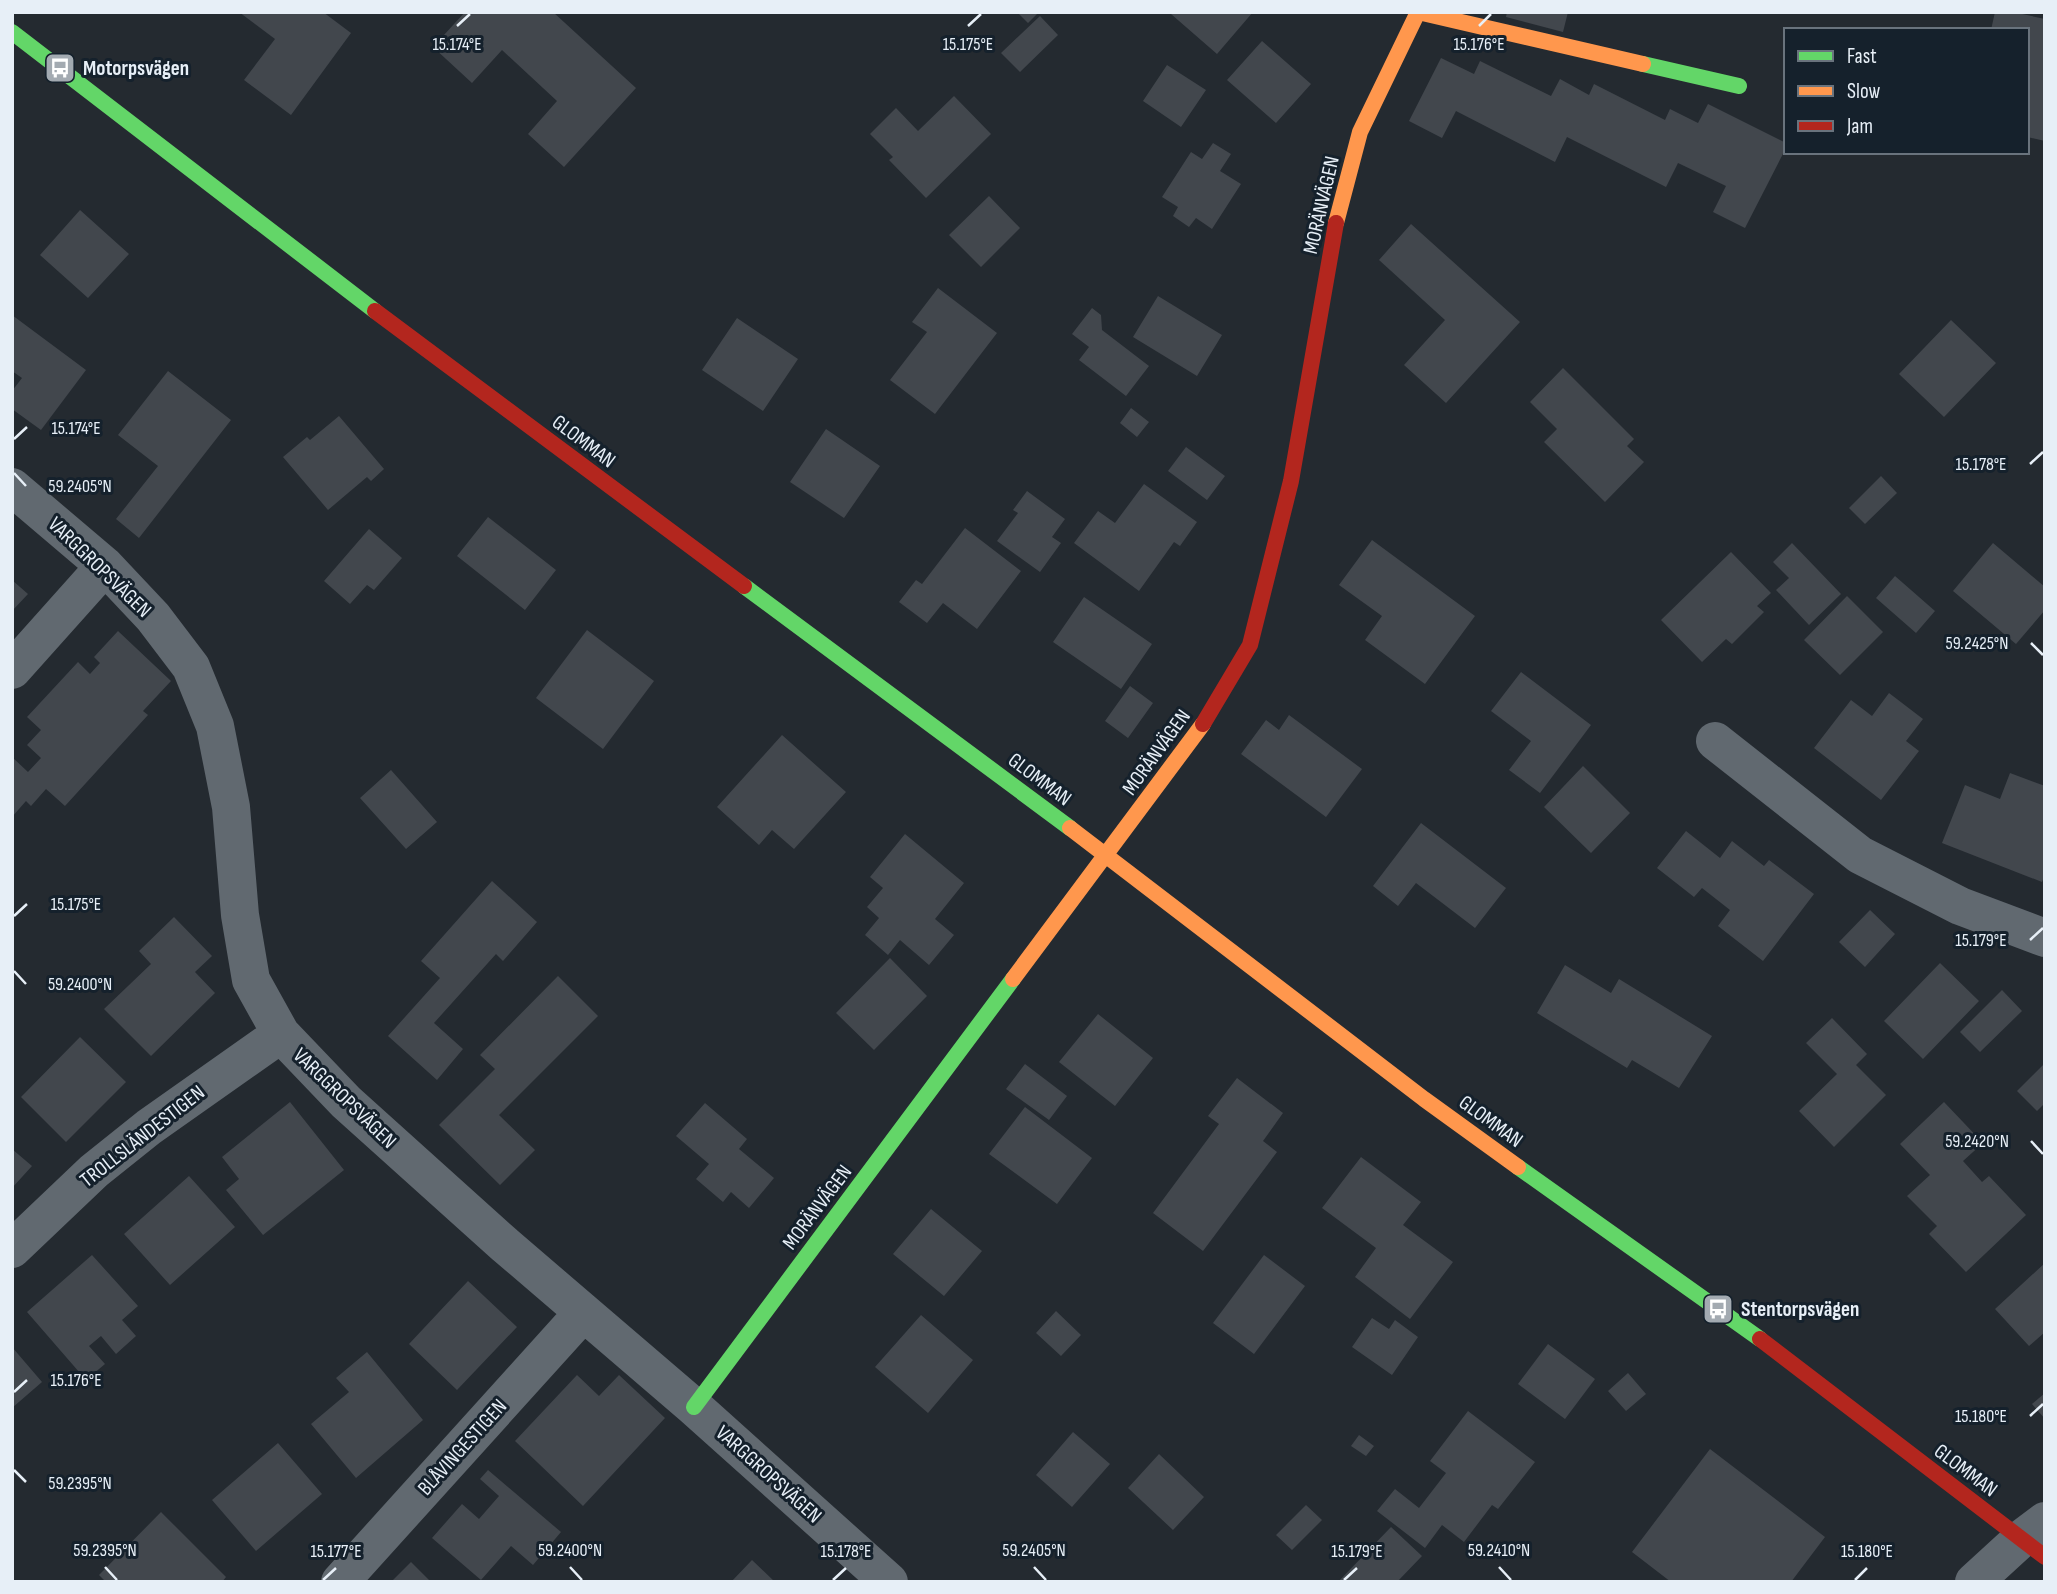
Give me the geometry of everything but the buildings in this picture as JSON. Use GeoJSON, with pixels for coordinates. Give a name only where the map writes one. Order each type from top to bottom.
{"type":"FeatureCollection","features":[{"type":"Feature","properties":{"kind":"street","name":"MORÄNVÄGEN"},"geometry":{"type":"LineString","coordinates":[[694,1407],[1198,733],[1250,645],[1292,481],[1339,212],[1360,132],[1418,12],[1739,86]]}},
{"type":"Feature","properties":{"kind":"street","name":"GLOMMAN"},"geometry":{"type":"LineString","coordinates":[[12,32],[436,358],[1106,854],[1424,1098],[2037,1539]]}},
{"type":"Feature","properties":{"kind":"street","name":"VARGGROPSVÄGEN"},"geometry":{"type":"LineString","coordinates":[[12,487],[105,566],[153,617],[191,667],[215,726],[231,807],[240,915],[251,980],[281,1034],[346,1102],[505,1245],[694,1407],[880,1579]]}},
{"type":"Feature","properties":{"kind":"street"},"geometry":{"type":"LineString","coordinates":[[12,670],[105,566]]}},
{"type":"Feature","properties":{"kind":"street"},"geometry":{"type":"LineString","coordinates":[[1715,741],[1860,855],[1960,906],[2045,938]]}},
{"type":"Feature","properties":{"kind":"street","name":"TROLLSLÄNDESTIGEN"},"geometry":{"type":"LineString","coordinates":[[12,1249],[103,1163],[149,1127],[281,1034]]}},
{"type":"Feature","properties":{"kind":"street","name":"BLÅVINGESTIGEN"},"geometry":{"type":"LineString","coordinates":[[340,1582],[583,1313]]}},
{"type":"Feature","properties":{"kind":"street"},"geometry":{"type":"LineString","coordinates":[[1974,1582],[2037,1539]]}},
{"type":"Feature","properties":{"kind":"traffic: fast"},"geometry":{"type":"LineString","coordinates":[[12,32],[375,311]]}},
{"type":"Feature","properties":{"kind":"traffic: fast"},"geometry":{"type":"LineString","coordinates":[[1643,64],[1739,86]]}},
{"type":"Feature","properties":{"kind":"traffic: fast"},"geometry":{"type":"LineString","coordinates":[[744,586],[1070,828]]}},
{"type":"Feature","properties":{"kind":"traffic: fast"},"geometry":{"type":"LineString","coordinates":[[694,1407],[1013,979]]}},
{"type":"Feature","properties":{"kind":"traffic: fast"},"geometry":{"type":"LineString","coordinates":[[1518,1167],[1760,1339]]}},
{"type":"Feature","properties":{"kind":"traffic: slow"},"geometry":{"type":"LineString","coordinates":[[1336,223],[1360,132],[1418,12],[1643,64]]}},
{"type":"Feature","properties":{"kind":"traffic: slow"},"geometry":{"type":"LineString","coordinates":[[1013,979],[1203,724]]}},
{"type":"Feature","properties":{"kind":"traffic: slow"},"geometry":{"type":"LineString","coordinates":[[1070,828],[1424,1099],[1518,1167]]}},
{"type":"Feature","properties":{"kind":"traffic: jam"},"geometry":{"type":"LineString","coordinates":[[1203,724],[1250,645],[1291,481],[1336,223]]}},
{"type":"Feature","properties":{"kind":"traffic: jam"},"geometry":{"type":"LineString","coordinates":[[375,311],[744,586]]}},
{"type":"Feature","properties":{"kind":"traffic: jam"},"geometry":{"type":"LineString","coordinates":[[1760,1339],[2045,1557]]}},
{"type":"Feature","properties":{"kind":"place","name":"Motorpsvägen"},"geometry":{"type":"Point","coordinates":[60,68]}},
{"type":"Feature","properties":{"kind":"place","name":"Stentorpsvägen"},"geometry":{"type":"Point","coordinates":[1718,1309]}}]}
